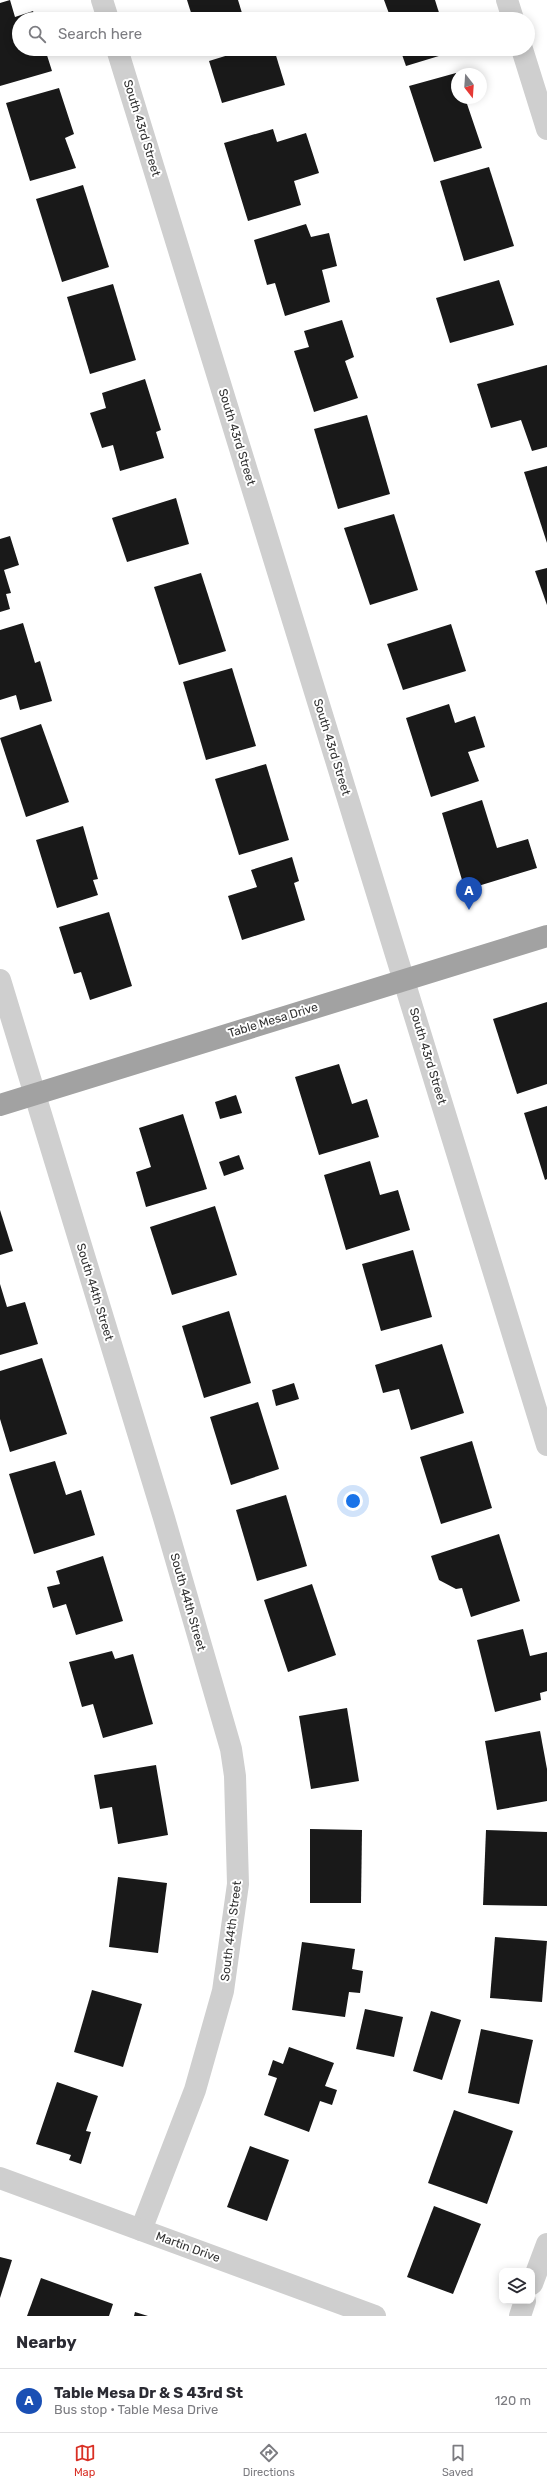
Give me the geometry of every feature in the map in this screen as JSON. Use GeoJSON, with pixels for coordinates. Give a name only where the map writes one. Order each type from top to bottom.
{"type":"FeatureCollection","features":[{"type":"Feature","properties":{"kind":"highway","name":"Table Mesa Drive"},"geometry":{"type":"LineString","coordinates":[[0,1105],[547,936]]}},
{"type":"Feature","properties":{"kind":"street"},"geometry":{"type":"LineString","coordinates":[[102,0],[106,12]]}},
{"type":"Feature","properties":{"kind":"street"},"geometry":{"type":"LineString","coordinates":[[507,0],[511,12]]}},
{"type":"Feature","properties":{"kind":"street","name":"South 43rd Street"},"geometry":{"type":"LineString","coordinates":[[119,56],[405,979],[547,1445]]}},
{"type":"Feature","properties":{"kind":"street"},"geometry":{"type":"LineString","coordinates":[[524,56],[547,129]]}},
{"type":"Feature","properties":{"kind":"street","name":"South 44th Street"},"geometry":{"type":"LineString","coordinates":[[0,980],[164,1518],[231,1749],[235,1776],[238,1884],[224,1991],[195,2090],[141,2230]]}},
{"type":"Feature","properties":{"kind":"street","name":"Martin Drive"},"geometry":{"type":"LineString","coordinates":[[0,2178],[375,2316]]}},
{"type":"Feature","properties":{"kind":"street"},"geometry":{"type":"LineString","coordinates":[[535,2276],[547,2244]]}},
{"type":"Feature","properties":{"kind":"street"},"geometry":{"type":"LineString","coordinates":[[520,2316],[524,2304]]}},
{"type":"Feature","properties":{"kind":"building"},"geometry":{"type":"Polygon","coordinates":[[[10,0],[14,12],[12,12],[12,56],[47,56],[52,71],[0,86],[0,3],[10,0]]]}},
{"type":"Feature","properties":{"kind":"building"},"geometry":{"type":"Polygon","coordinates":[[[187,0],[238,0],[242,12],[191,12],[187,0]]]}},
{"type":"Feature","properties":{"kind":"building"},"geometry":{"type":"Polygon","coordinates":[[[384,0],[435,0],[439,12],[388,12],[384,0]]]}},
{"type":"Feature","properties":{"kind":"building"},"geometry":{"type":"Polygon","coordinates":[[[225,56],[276,56],[285,85],[222,103],[209,61],[225,56]]]}},
{"type":"Feature","properties":{"kind":"building"},"geometry":{"type":"Polygon","coordinates":[[[402,56],[439,56],[406,66],[402,56]]]}},
{"type":"Feature","properties":{"kind":"building"},"geometry":{"type":"Polygon","coordinates":[[[451,74],[451,104],[467,104],[482,148],[434,162],[409,86],[451,74]]]}},
{"type":"Feature","properties":{"kind":"building"},"geometry":{"type":"Polygon","coordinates":[[[59,88],[74,134],[65,138],[76,168],[30,181],[6,103],[59,88]]]}},
{"type":"Feature","properties":{"kind":"building"},"geometry":{"type":"Polygon","coordinates":[[[273,129],[277,142],[306,133],[319,173],[294,181],[301,205],[248,221],[224,143],[273,129]]]}},
{"type":"Feature","properties":{"kind":"building"},"geometry":{"type":"Polygon","coordinates":[[[489,167],[514,246],[464,261],[440,181],[489,167]]]}},
{"type":"Feature","properties":{"kind":"building"},"geometry":{"type":"Polygon","coordinates":[[[83,185],[109,267],[62,282],[36,199],[83,185]]]}},
{"type":"Feature","properties":{"kind":"building"},"geometry":{"type":"Polygon","coordinates":[[[306,224],[311,237],[329,233],[337,266],[322,270],[330,302],[285,316],[275,283],[267,285],[254,240],[306,224]]]}},
{"type":"Feature","properties":{"kind":"building"},"geometry":{"type":"Polygon","coordinates":[[[499,280],[514,325],[450,343],[436,298],[499,280]]]}},
{"type":"Feature","properties":{"kind":"building"},"geometry":{"type":"Polygon","coordinates":[[[113,284],[136,360],[90,374],[67,297],[113,284]]]}},
{"type":"Feature","properties":{"kind":"building"},"geometry":{"type":"Polygon","coordinates":[[[342,320],[354,357],[345,361],[358,398],[314,412],[294,351],[309,347],[304,331],[342,320]]]}},
{"type":"Feature","properties":{"kind":"building"},"geometry":{"type":"Polygon","coordinates":[[[547,365],[547,447],[532,451],[521,420],[491,428],[477,384],[547,365]]]}},
{"type":"Feature","properties":{"kind":"building"},"geometry":{"type":"Polygon","coordinates":[[[145,379],[161,430],[156,432],[164,458],[120,471],[113,445],[102,448],[90,413],[106,408],[102,393],[145,379]]]}},
{"type":"Feature","properties":{"kind":"building"},"geometry":{"type":"Polygon","coordinates":[[[367,415],[390,494],[338,509],[314,429],[367,415]]]}},
{"type":"Feature","properties":{"kind":"building"},"geometry":{"type":"Polygon","coordinates":[[[547,466],[547,543],[524,472],[547,466]]]}},
{"type":"Feature","properties":{"kind":"building"},"geometry":{"type":"Polygon","coordinates":[[[176,498],[189,544],[127,562],[112,518],[176,498]]]}},
{"type":"Feature","properties":{"kind":"building"},"geometry":{"type":"Polygon","coordinates":[[[394,514],[418,590],[370,605],[344,528],[394,514]]]}},
{"type":"Feature","properties":{"kind":"building"},"geometry":{"type":"Polygon","coordinates":[[[10,536],[19,565],[4,570],[11,593],[6,594],[10,609],[0,612],[0,539],[10,536]]]}},
{"type":"Feature","properties":{"kind":"building"},"geometry":{"type":"Polygon","coordinates":[[[547,568],[547,605],[535,571],[547,568]]]}},
{"type":"Feature","properties":{"kind":"building"},"geometry":{"type":"Polygon","coordinates":[[[201,573],[226,651],[179,665],[154,587],[201,573]]]}},
{"type":"Feature","properties":{"kind":"building"},"geometry":{"type":"Polygon","coordinates":[[[23,623],[35,663],[40,661],[52,701],[20,710],[16,695],[0,700],[0,630],[23,623]]]}},
{"type":"Feature","properties":{"kind":"building"},"geometry":{"type":"Polygon","coordinates":[[[451,624],[466,671],[403,690],[387,644],[451,624]]]}},
{"type":"Feature","properties":{"kind":"building"},"geometry":{"type":"Polygon","coordinates":[[[232,668],[256,746],[206,760],[183,682],[232,668]]]}},
{"type":"Feature","properties":{"kind":"building"},"geometry":{"type":"Polygon","coordinates":[[[449,704],[455,723],[475,716],[485,747],[468,752],[479,781],[431,797],[406,718],[449,704]]]}},
{"type":"Feature","properties":{"kind":"building"},"geometry":{"type":"Polygon","coordinates":[[[41,724],[69,802],[26,817],[0,738],[41,724]]]}},
{"type":"Feature","properties":{"kind":"building"},"geometry":{"type":"Polygon","coordinates":[[[266,764],[289,840],[239,855],[215,779],[266,764]]]}},
{"type":"Feature","properties":{"kind":"building"},"geometry":{"type":"Polygon","coordinates":[[[482,800],[497,848],[528,839],[537,868],[465,890],[442,813],[482,800]]]}},
{"type":"Feature","properties":{"kind":"building"},"geometry":{"type":"Polygon","coordinates":[[[83,826],[98,879],[93,880],[98,895],[57,908],[36,840],[83,826]]]}},
{"type":"Feature","properties":{"kind":"building"},"geometry":{"type":"Polygon","coordinates":[[[292,857],[299,881],[294,883],[305,920],[242,940],[228,896],[257,887],[251,870],[292,857]]]}},
{"type":"Feature","properties":{"kind":"building"},"geometry":{"type":"Polygon","coordinates":[[[109,912],[132,986],[90,1000],[81,972],[74,974],[59,927],[109,912]]]}},
{"type":"Feature","properties":{"kind":"building"},"geometry":{"type":"Polygon","coordinates":[[[547,1002],[547,1084],[517,1094],[493,1019],[547,1002]]]}},
{"type":"Feature","properties":{"kind":"building"},"geometry":{"type":"Polygon","coordinates":[[[339,1064],[352,1104],[367,1099],[379,1137],[319,1155],[295,1077],[339,1064]]]}},
{"type":"Feature","properties":{"kind":"building"},"geometry":{"type":"Polygon","coordinates":[[[236,1095],[242,1113],[220,1119],[215,1102],[236,1095]]]}},
{"type":"Feature","properties":{"kind":"building"},"geometry":{"type":"Polygon","coordinates":[[[547,1106],[547,1179],[545,1180],[524,1113],[547,1106]]]}},
{"type":"Feature","properties":{"kind":"building"},"geometry":{"type":"Polygon","coordinates":[[[183,1114],[207,1189],[146,1207],[136,1172],[151,1167],[139,1128],[183,1114]]]}},
{"type":"Feature","properties":{"kind":"building"},"geometry":{"type":"Polygon","coordinates":[[[239,1155],[244,1169],[224,1176],[219,1162],[239,1155]]]}},
{"type":"Feature","properties":{"kind":"building"},"geometry":{"type":"Polygon","coordinates":[[[370,1161],[380,1195],[398,1190],[410,1230],[346,1250],[324,1175],[370,1161]]]}},
{"type":"Feature","properties":{"kind":"building"},"geometry":{"type":"Polygon","coordinates":[[[215,1206],[237,1275],[172,1295],[150,1227],[215,1206]]]}},
{"type":"Feature","properties":{"kind":"building"},"geometry":{"type":"Polygon","coordinates":[[[0,1210],[13,1251],[0,1255],[0,1210]]]}},
{"type":"Feature","properties":{"kind":"building"},"geometry":{"type":"Polygon","coordinates":[[[413,1250],[432,1317],[381,1331],[362,1264],[413,1250]]]}},
{"type":"Feature","properties":{"kind":"building"},"geometry":{"type":"Polygon","coordinates":[[[0,1284],[7,1307],[25,1302],[38,1344],[0,1355],[0,1284]]]}},
{"type":"Feature","properties":{"kind":"building"},"geometry":{"type":"Polygon","coordinates":[[[229,1311],[251,1383],[204,1398],[182,1326],[229,1311]]]}},
{"type":"Feature","properties":{"kind":"building"},"geometry":{"type":"Polygon","coordinates":[[[442,1344],[464,1413],[411,1430],[399,1389],[383,1393],[375,1365],[442,1344]]]}},
{"type":"Feature","properties":{"kind":"building"},"geometry":{"type":"Polygon","coordinates":[[[42,1358],[67,1434],[10,1452],[0,1419],[0,1371],[42,1358]]]}},
{"type":"Feature","properties":{"kind":"building"},"geometry":{"type":"Polygon","coordinates":[[[294,1383],[299,1399],[276,1406],[272,1390],[294,1383]]]}},
{"type":"Feature","properties":{"kind":"building"},"geometry":{"type":"Polygon","coordinates":[[[258,1402],[279,1469],[231,1485],[210,1417],[258,1402]]]}},
{"type":"Feature","properties":{"kind":"building"},"geometry":{"type":"Polygon","coordinates":[[[472,1441],[492,1508],[441,1524],[420,1457],[472,1441]]]}},
{"type":"Feature","properties":{"kind":"building"},"geometry":{"type":"Polygon","coordinates":[[[55,1461],[66,1495],[81,1490],[95,1535],[34,1554],[9,1474],[55,1461]]]}},
{"type":"Feature","properties":{"kind":"building"},"geometry":{"type":"Polygon","coordinates":[[[286,1495],[307,1566],[257,1581],[236,1510],[286,1495]]]}},
{"type":"Feature","properties":{"kind":"building"},"geometry":{"type":"Polygon","coordinates":[[[499,1534],[520,1601],[471,1617],[462,1588],[456,1589],[439,1580],[431,1556],[499,1534]]]}},
{"type":"Feature","properties":{"kind":"building"},"geometry":{"type":"Polygon","coordinates":[[[103,1556],[123,1621],[76,1635],[66,1604],[53,1608],[47,1587],[60,1584],[56,1571],[103,1556]]]}},
{"type":"Feature","properties":{"kind":"building"},"geometry":{"type":"Polygon","coordinates":[[[312,1584],[336,1655],[288,1672],[264,1600],[312,1584]]]}},
{"type":"Feature","properties":{"kind":"building"},"geometry":{"type":"Polygon","coordinates":[[[523,1629],[530,1656],[547,1652],[547,1691],[540,1693],[541,1700],[495,1712],[477,1640],[523,1629]]]}},
{"type":"Feature","properties":{"kind":"building"},"geometry":{"type":"Polygon","coordinates":[[[112,1651],[115,1659],[133,1654],[153,1724],[103,1738],[93,1704],[82,1707],[69,1662],[112,1651]]]}},
{"type":"Feature","properties":{"kind":"building"},"geometry":{"type":"Polygon","coordinates":[[[347,1708],[359,1781],[311,1789],[299,1716],[347,1708]]]}},
{"type":"Feature","properties":{"kind":"building"},"geometry":{"type":"Polygon","coordinates":[[[540,1731],[547,1769],[547,1801],[497,1810],[485,1741],[540,1731]]]}},
{"type":"Feature","properties":{"kind":"building"},"geometry":{"type":"Polygon","coordinates":[[[156,1765],[168,1835],[118,1844],[112,1807],[100,1809],[94,1775],[156,1765]]]}},
{"type":"Feature","properties":{"kind":"building"},"geometry":{"type":"Polygon","coordinates":[[[310,1829],[362,1830],[361,1903],[310,1903],[310,1829]]]}},
{"type":"Feature","properties":{"kind":"building"},"geometry":{"type":"Polygon","coordinates":[[[486,1830],[547,1832],[547,1906],[483,1905],[486,1830]]]}},
{"type":"Feature","properties":{"kind":"building"},"geometry":{"type":"Polygon","coordinates":[[[118,1877],[167,1883],[158,1953],[109,1947],[118,1877]]]}},
{"type":"Feature","properties":{"kind":"building"},"geometry":{"type":"Polygon","coordinates":[[[495,1937],[547,1941],[542,2002],[490,1998],[495,1937]]]}},
{"type":"Feature","properties":{"kind":"building"},"geometry":{"type":"Polygon","coordinates":[[[302,1942],[355,1949],[352,1969],[363,1971],[360,1993],[349,1992],[345,2017],[292,2010],[302,1942]]]}},
{"type":"Feature","properties":{"kind":"building"},"geometry":{"type":"Polygon","coordinates":[[[92,1990],[142,2004],[123,2067],[74,2052],[92,1990]]]}},
{"type":"Feature","properties":{"kind":"building"},"geometry":{"type":"Polygon","coordinates":[[[365,2009],[403,2017],[394,2057],[356,2049],[365,2009]]]}},
{"type":"Feature","properties":{"kind":"building"},"geometry":{"type":"Polygon","coordinates":[[[431,2011],[461,2020],[442,2080],[413,2071],[431,2011]]]}},
{"type":"Feature","properties":{"kind":"building"},"geometry":{"type":"Polygon","coordinates":[[[481,2029],[533,2040],[519,2104],[468,2093],[481,2029]]]}},
{"type":"Feature","properties":{"kind":"building"},"geometry":{"type":"Polygon","coordinates":[[[289,2047],[334,2063],[325,2086],[337,2090],[332,2105],[320,2101],[309,2132],[264,2115],[277,2078],[268,2075],[273,2060],[283,2064],[289,2047]]]}},
{"type":"Feature","properties":{"kind":"building"},"geometry":{"type":"Polygon","coordinates":[[[57,2082],[98,2096],[86,2131],[91,2132],[81,2164],[69,2160],[71,2155],[36,2144],[57,2082]]]}},
{"type":"Feature","properties":{"kind":"building"},"geometry":{"type":"Polygon","coordinates":[[[454,2110],[513,2131],[487,2204],[428,2183],[454,2110]]]}},
{"type":"Feature","properties":{"kind":"building"},"geometry":{"type":"Polygon","coordinates":[[[250,2146],[289,2160],[267,2221],[227,2207],[250,2146]]]}},
{"type":"Feature","properties":{"kind":"building"},"geometry":{"type":"Polygon","coordinates":[[[434,2206],[481,2224],[453,2294],[407,2277],[434,2206]]]}},
{"type":"Feature","properties":{"kind":"building"},"geometry":{"type":"Polygon","coordinates":[[[0,2257],[12,2260],[0,2298],[0,2257]]]}},
{"type":"Feature","properties":{"kind":"building"},"geometry":{"type":"Polygon","coordinates":[[[41,2278],[113,2304],[109,2316],[27,2316],[41,2278]]]}},
{"type":"Feature","properties":{"kind":"building"},"geometry":{"type":"Polygon","coordinates":[[[135,2312],[148,2316],[134,2316],[135,2312]]]}},
{"type":"Feature","properties":{"kind":"place","name":"Table Mesa Dr & S 43rd St"},"geometry":{"type":"Point","coordinates":[469,910]}}]}
